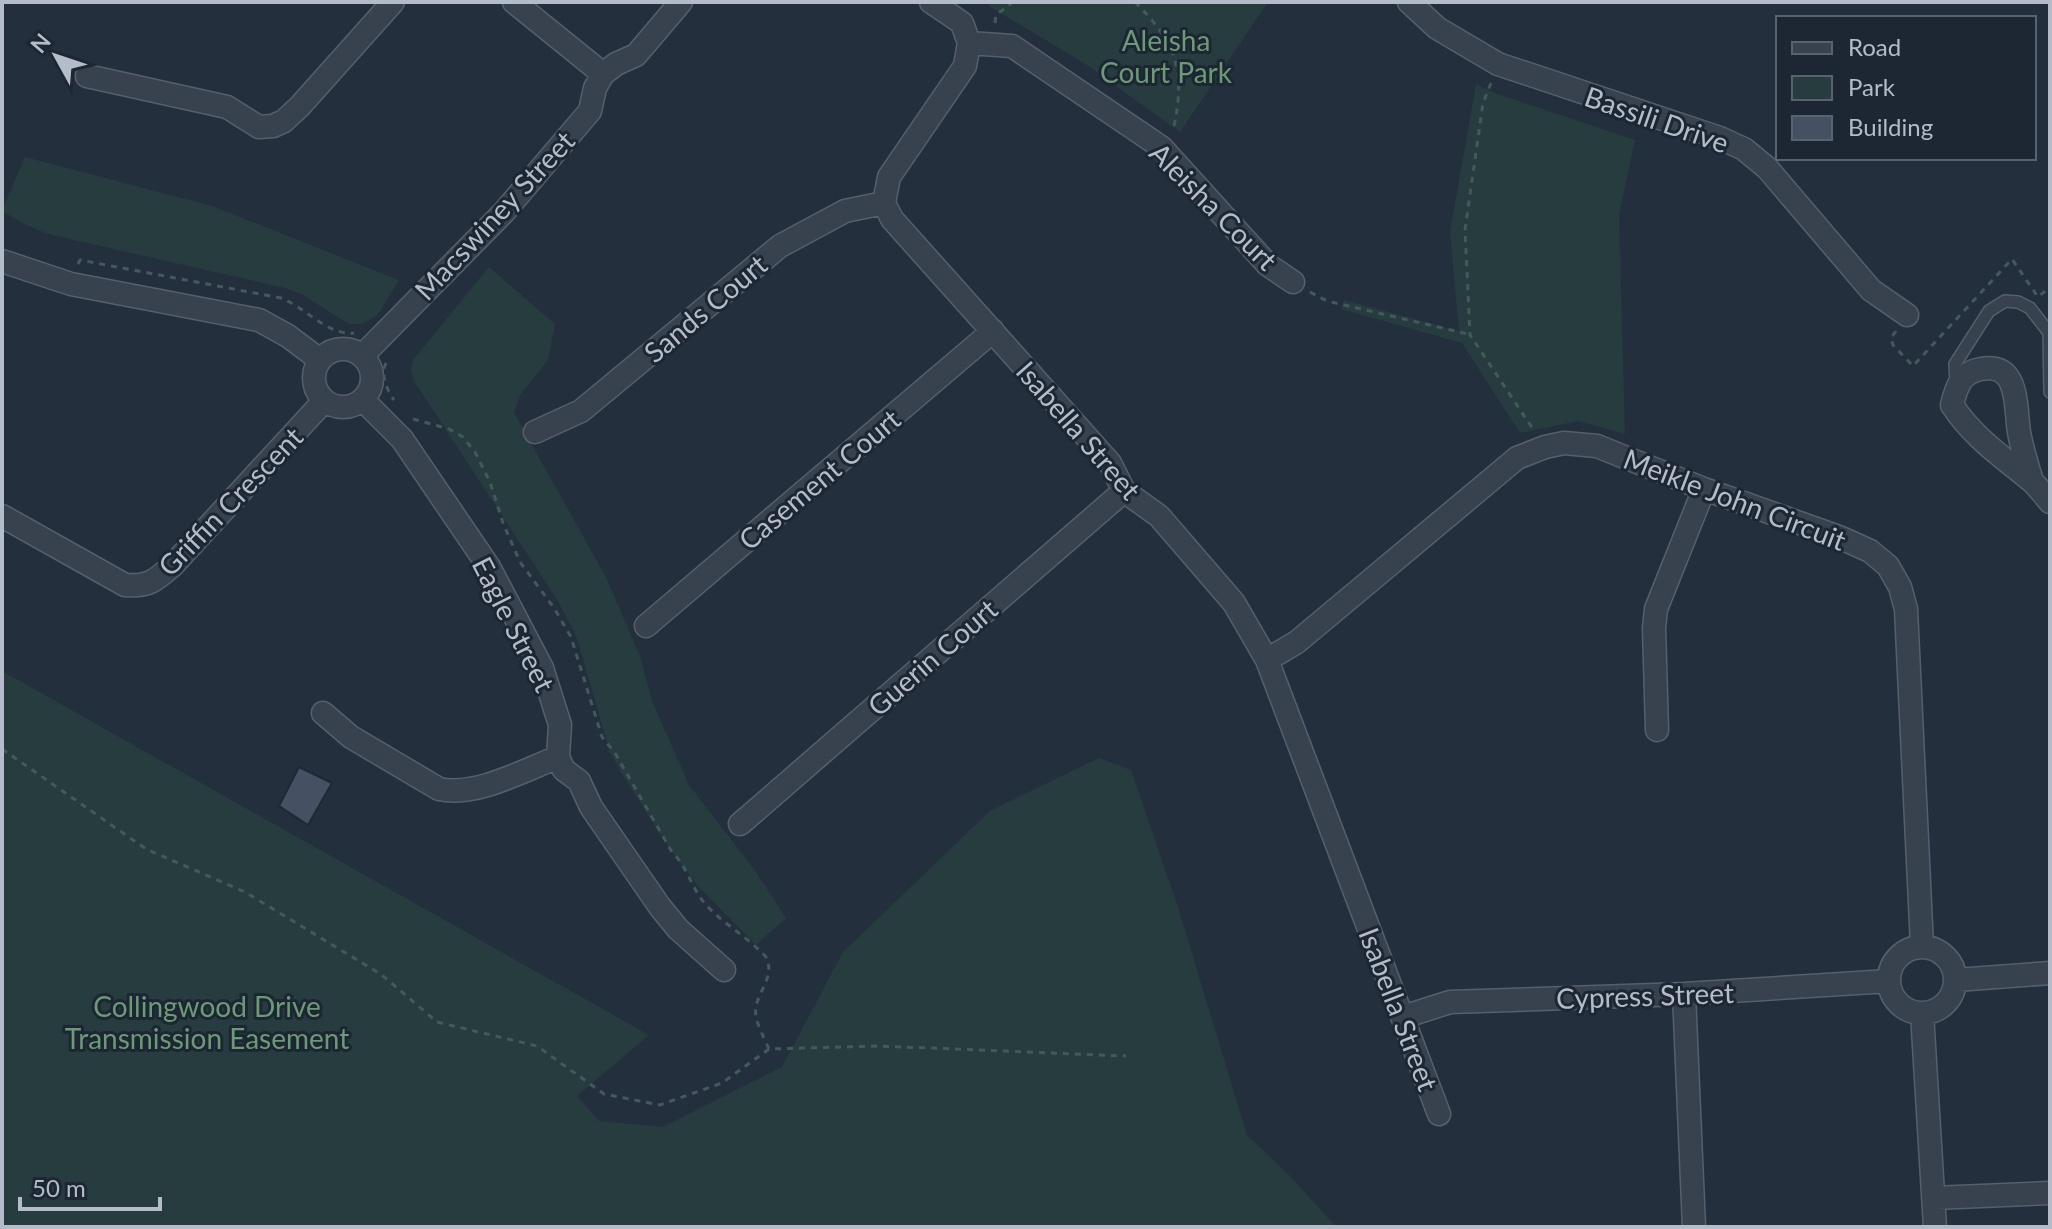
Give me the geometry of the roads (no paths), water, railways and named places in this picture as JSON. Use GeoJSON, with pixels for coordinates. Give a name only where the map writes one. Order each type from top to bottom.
{"type":"FeatureCollection","features":[{"type":"Feature","properties":{"kind":"street"},"geometry":{"type":"LineString","coordinates":[[87,76],[227,107],[259,127],[273,126],[284,121],[300,106],[393,2]]}},
{"type":"Feature","properties":{"kind":"street"},"geometry":{"type":"LineString","coordinates":[[514,2],[603,74],[636,55],[681,2]]}},
{"type":"Feature","properties":{"kind":"street"},"geometry":{"type":"LineString","coordinates":[[884,203],[889,177],[965,66],[969,43],[962,23],[931,2]]}},
{"type":"Feature","properties":{"kind":"street","name":"Bassili Drive"},"geometry":{"type":"LineString","coordinates":[[1409,2],[1437,28],[1498,64],[1720,138],[1744,149],[1767,168],[1871,290],[1907,315]]}},
{"type":"Feature","properties":{"kind":"street","name":"Aleisha Court"},"geometry":{"type":"LineString","coordinates":[[969,43],[1012,46],[1161,147],[1268,265],[1293,282]]}},
{"type":"Feature","properties":{"kind":"street","name":"Macswiney Street"},"geometry":{"type":"LineString","coordinates":[[362,356],[504,212],[590,111],[595,88],[603,74]]}},
{"type":"Feature","properties":{"kind":"street","name":"Isabella Street"},"geometry":{"type":"LineString","coordinates":[[884,203],[892,219],[1110,463],[1124,491],[1159,516],[1234,603],[1267,660],[1439,1114]]}},
{"type":"Feature","properties":{"kind":"street","name":"Sands Court"},"geometry":{"type":"LineString","coordinates":[[535,432],[581,411],[780,246],[845,211],[884,203]]}},
{"type":"Feature","properties":{"kind":"street"},"geometry":{"type":"LineString","coordinates":[[2,261],[71,284],[259,320],[288,336],[320,360]]}},
{"type":"Feature","properties":{"kind":"street","name":"Casement Court"},"geometry":{"type":"LineString","coordinates":[[646,626],[993,331]]}},
{"type":"Feature","properties":{"kind":"street"},"geometry":{"type":"LineString","coordinates":[[338,350],[362,356],[368,364],[372,383],[363,400],[346,407],[324,401],[314,385],[315,370],[320,360],[338,350]]}},
{"type":"Feature","properties":{"kind":"street"},"geometry":{"type":"LineString","coordinates":[[2032,481],[2019,431],[2017,397],[2010,378],[1996,369],[1968,372],[1956,387],[1952,405],[1963,421],[2005,462],[2032,481],[2050,502]]}},
{"type":"Feature","properties":{"kind":"street","name":"Eagle Street"},"geometry":{"type":"LineString","coordinates":[[363,400],[402,439],[489,567],[542,668],[560,725],[558,757]]}},
{"type":"Feature","properties":{"kind":"street","name":"Griffin Crescent"},"geometry":{"type":"LineString","coordinates":[[2,516],[125,585],[141,586],[157,579],[172,566],[324,401]]}},
{"type":"Feature","properties":{"kind":"street","name":"Meikle John Circuit"},"geometry":{"type":"LineString","coordinates":[[1267,660],[1297,642],[1517,458],[1545,447],[1564,443],[1597,446],[1704,489],[1839,537],[1870,551],[1888,566],[1900,587],[1906,609],[1922,946]]}},
{"type":"Feature","properties":{"kind":"street"},"geometry":{"type":"LineString","coordinates":[[1657,730],[1656,609],[1704,489]]}},
{"type":"Feature","properties":{"kind":"street","name":"Guerin Court"},"geometry":{"type":"LineString","coordinates":[[740,824],[1124,491]]}},
{"type":"Feature","properties":{"kind":"street"},"geometry":{"type":"LineString","coordinates":[[323,713],[351,737],[439,789],[453,792],[472,789],[558,757],[564,770],[579,781],[591,807],[660,907],[678,929],[724,970]]}},
{"type":"Feature","properties":{"kind":"street"},"geometry":{"type":"LineString","coordinates":[[1922,946],[1942,953],[1954,970],[1956,980],[1949,1000],[1932,1012],[1922,1013],[1912,1011],[1895,1000],[1889,981],[1898,957],[1914,947],[1922,946]]}},
{"type":"Feature","properties":{"kind":"street"},"geometry":{"type":"LineString","coordinates":[[1956,980],[2050,973]]}},
{"type":"Feature","properties":{"kind":"street","name":"Cypress Street"},"geometry":{"type":"LineString","coordinates":[[1403,1017],[1450,1002],[1684,994],[1889,981]]}},
{"type":"Feature","properties":{"kind":"street"},"geometry":{"type":"LineString","coordinates":[[1684,994],[1694,1227]]}},
{"type":"Feature","properties":{"kind":"street"},"geometry":{"type":"LineString","coordinates":[[1922,1013],[1935,1227]]}},
{"type":"Feature","properties":{"kind":"street"},"geometry":{"type":"LineString","coordinates":[[1934,1198],[2050,1193]]}},
{"type":"Feature","properties":{"kind":"lane"},"geometry":{"type":"LineString","coordinates":[[1956,387],[1955,364],[1989,311],[2005,301],[2018,302],[2030,308],[2049,333],[2050,392]]}},
{"type":"Feature","properties":{"kind":"park label","name":"Aleisha Court Park"},"geometry":{"type":"Point","coordinates":[1166,56]}},
{"type":"Feature","properties":{"kind":"park label","name":"Collingwood Drive Transmission Easement"},"geometry":{"type":"Point","coordinates":[207,1022]}}]}
